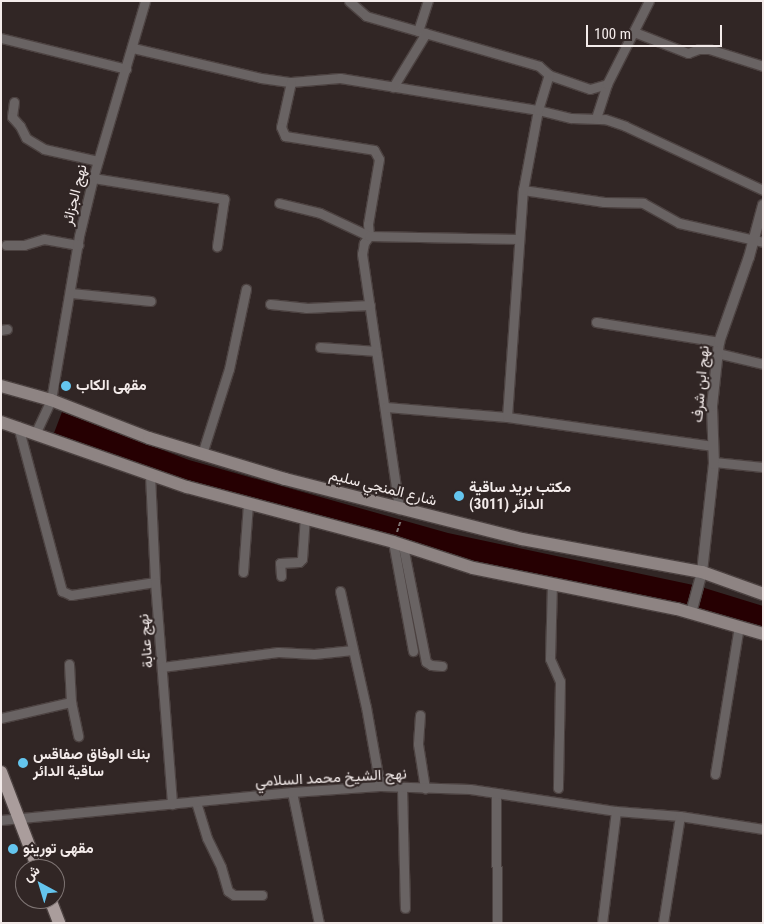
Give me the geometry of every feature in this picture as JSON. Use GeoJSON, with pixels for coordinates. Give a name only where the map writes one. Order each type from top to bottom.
{"type":"FeatureCollection","features":[{"type":"Feature","properties":{"kind":"main road","name":"شارع المنجي سليم"},"geometry":{"type":"LineString","coordinates":[[1,386],[51,400],[149,438],[400,514],[701,577],[763,594]]}},
{"type":"Feature","properties":{"kind":"main road"},"geometry":{"type":"LineString","coordinates":[[1,422],[36,432],[150,475],[305,520],[397,543],[473,568],[691,611],[763,634]]}},
{"type":"Feature","properties":{"kind":"main road"},"geometry":{"type":"LineString","coordinates":[[1,772],[34,859]]}},
{"type":"Feature","properties":{"kind":"main road"},"geometry":{"type":"LineString","coordinates":[[54,909],[60,923]]}},
{"type":"Feature","properties":{"kind":"street","name":"نهج الجزائر"},"geometry":{"type":"LineString","coordinates":[[36,432],[51,400],[78,245],[93,178],[145,1]]}},
{"type":"Feature","properties":{"kind":"street"},"geometry":{"type":"LineString","coordinates":[[393,87],[422,32],[428,1]]}},
{"type":"Feature","properties":{"kind":"street"},"geometry":{"type":"LineString","coordinates":[[596,118],[608,84],[649,1]]}},
{"type":"Feature","properties":{"kind":"street"},"geometry":{"type":"LineString","coordinates":[[351,2],[366,16],[539,66],[549,75],[590,89],[608,84]]}},
{"type":"Feature","properties":{"kind":"street"},"geometry":{"type":"LineString","coordinates":[[634,32],[688,53],[699,49],[709,49],[763,66]]}},
{"type":"Feature","properties":{"kind":"street"},"geometry":{"type":"LineString","coordinates":[[1,38],[126,69]]}},
{"type":"Feature","properties":{"kind":"street"},"geometry":{"type":"LineString","coordinates":[[132,48],[261,78],[292,82],[340,78],[538,110],[571,118],[596,118],[625,126],[763,190]]}},
{"type":"Feature","properties":{"kind":"street"},"geometry":{"type":"LineString","coordinates":[[507,417],[523,190],[538,110],[549,75]]}},
{"type":"Feature","properties":{"kind":"street"},"geometry":{"type":"LineString","coordinates":[[292,82],[280,127],[285,136],[374,150],[379,159],[368,224],[369,236],[364,243],[362,254],[400,514]]}},
{"type":"Feature","properties":{"kind":"street"},"geometry":{"type":"LineString","coordinates":[[14,102],[12,117],[20,126],[26,138],[44,149],[98,161]]}},
{"type":"Feature","properties":{"kind":"street"},"geometry":{"type":"LineString","coordinates":[[93,178],[224,199],[217,246]]}},
{"type":"Feature","properties":{"kind":"street"},"geometry":{"type":"LineString","coordinates":[[523,190],[604,202],[644,203],[679,223],[757,241]]}},
{"type":"Feature","properties":{"kind":"street"},"geometry":{"type":"LineString","coordinates":[[279,203],[320,213],[369,236],[519,239]]}},
{"type":"Feature","properties":{"kind":"street","name":"نهج ابن شرف"},"geometry":{"type":"LineString","coordinates":[[691,611],[701,577],[714,462],[712,406],[717,353],[719,342],[746,265],[757,241],[763,205]]}},
{"type":"Feature","properties":{"kind":"street"},"geometry":{"type":"LineString","coordinates":[[6,245],[24,245],[44,239],[78,245]]}},
{"type":"Feature","properties":{"kind":"street"},"geometry":{"type":"LineString","coordinates":[[202,454],[229,369],[246,289]]}},
{"type":"Feature","properties":{"kind":"street"},"geometry":{"type":"LineString","coordinates":[[71,293],[151,301]]}},
{"type":"Feature","properties":{"kind":"street"},"geometry":{"type":"LineString","coordinates":[[270,304],[306,308],[370,305]]}},
{"type":"Feature","properties":{"kind":"street"},"geometry":{"type":"LineString","coordinates":[[596,322],[719,342]]}},
{"type":"Feature","properties":{"kind":"street"},"geometry":{"type":"LineString","coordinates":[[320,347],[376,351]]}},
{"type":"Feature","properties":{"kind":"street"},"geometry":{"type":"LineString","coordinates":[[717,353],[763,364]]}},
{"type":"Feature","properties":{"kind":"street"},"geometry":{"type":"LineString","coordinates":[[386,408],[507,417],[713,446]]}},
{"type":"Feature","properties":{"kind":"street"},"geometry":{"type":"LineString","coordinates":[[18,426],[62,590],[71,595],[155,582]]}},
{"type":"Feature","properties":{"kind":"street"},"geometry":{"type":"LineString","coordinates":[[714,462],[763,468]]}},
{"type":"Feature","properties":{"kind":"street","name":"نهج عنابة"},"geometry":{"type":"LineString","coordinates":[[150,475],[155,582],[172,804]]}},
{"type":"Feature","properties":{"kind":"street"},"geometry":{"type":"LineString","coordinates":[[243,572],[248,504]]}},
{"type":"Feature","properties":{"kind":"street"},"geometry":{"type":"LineString","coordinates":[[280,576],[280,563],[299,562],[302,559],[305,520]]}},
{"type":"Feature","properties":{"kind":"street"},"geometry":{"type":"LineString","coordinates":[[397,543],[413,651]]}},
{"type":"Feature","properties":{"kind":"street"},"geometry":{"type":"LineString","coordinates":[[397,543],[426,662],[431,665],[442,666]]}},
{"type":"Feature","properties":{"kind":"street"},"geometry":{"type":"LineString","coordinates":[[552,584],[550,659],[560,681],[558,788]]}},
{"type":"Feature","properties":{"kind":"street"},"geometry":{"type":"LineString","coordinates":[[340,592],[366,707],[380,786]]}},
{"type":"Feature","properties":{"kind":"street"},"geometry":{"type":"LineString","coordinates":[[715,774],[739,626]]}},
{"type":"Feature","properties":{"kind":"street"},"geometry":{"type":"LineString","coordinates":[[162,667],[278,652],[314,654],[353,650]]}},
{"type":"Feature","properties":{"kind":"street"},"geometry":{"type":"LineString","coordinates":[[69,664],[71,702],[78,736]]}},
{"type":"Feature","properties":{"kind":"street"},"geometry":{"type":"LineString","coordinates":[[1,718],[71,702]]}},
{"type":"Feature","properties":{"kind":"street"},"geometry":{"type":"LineString","coordinates":[[420,715],[418,744],[426,788]]}},
{"type":"Feature","properties":{"kind":"street","name":"نهج الشيخ محمد السلامي"},"geometry":{"type":"LineString","coordinates":[[1,820],[292,792],[380,786],[470,789],[616,811],[680,816],[763,829]]}},
{"type":"Feature","properties":{"kind":"street"},"geometry":{"type":"LineString","coordinates":[[402,787],[405,908]]}},
{"type":"Feature","properties":{"kind":"street"},"geometry":{"type":"LineString","coordinates":[[292,792],[319,923]]}},
{"type":"Feature","properties":{"kind":"street"},"geometry":{"type":"LineString","coordinates":[[496,794],[497,923]]}},
{"type":"Feature","properties":{"kind":"street"},"geometry":{"type":"LineString","coordinates":[[196,802],[207,838],[221,867],[228,891],[234,895],[262,895]]}},
{"type":"Feature","properties":{"kind":"street"},"geometry":{"type":"LineString","coordinates":[[602,923],[616,811]]}},
{"type":"Feature","properties":{"kind":"street"},"geometry":{"type":"LineString","coordinates":[[663,923],[680,816]]}},
{"type":"Feature","properties":{"kind":"path"},"geometry":{"type":"LineString","coordinates":[[397,543],[400,514]]}},
{"type":"Feature","properties":{"kind":"shaded area"},"geometry":{"type":"Polygon","coordinates":[[[62,412],[189,460],[448,533],[698,586],[763,606],[763,628],[666,601],[480,564],[183,481],[54,433],[62,412]]]}},
{"type":"Feature","properties":{"kind":"place","name":"مقهى الكاب"},"geometry":{"type":"Point","coordinates":[66,386]}},
{"type":"Feature","properties":{"kind":"place","name":"مكتب بريد ساقية الدائر (3011)"},"geometry":{"type":"Point","coordinates":[459,496]}},
{"type":"Feature","properties":{"kind":"place","name":"بنك الوفاق صفاقس ساقية الدائر"},"geometry":{"type":"Point","coordinates":[23,763]}},
{"type":"Feature","properties":{"kind":"place","name":"مقهى تورينو"},"geometry":{"type":"Point","coordinates":[13,849]}}]}
